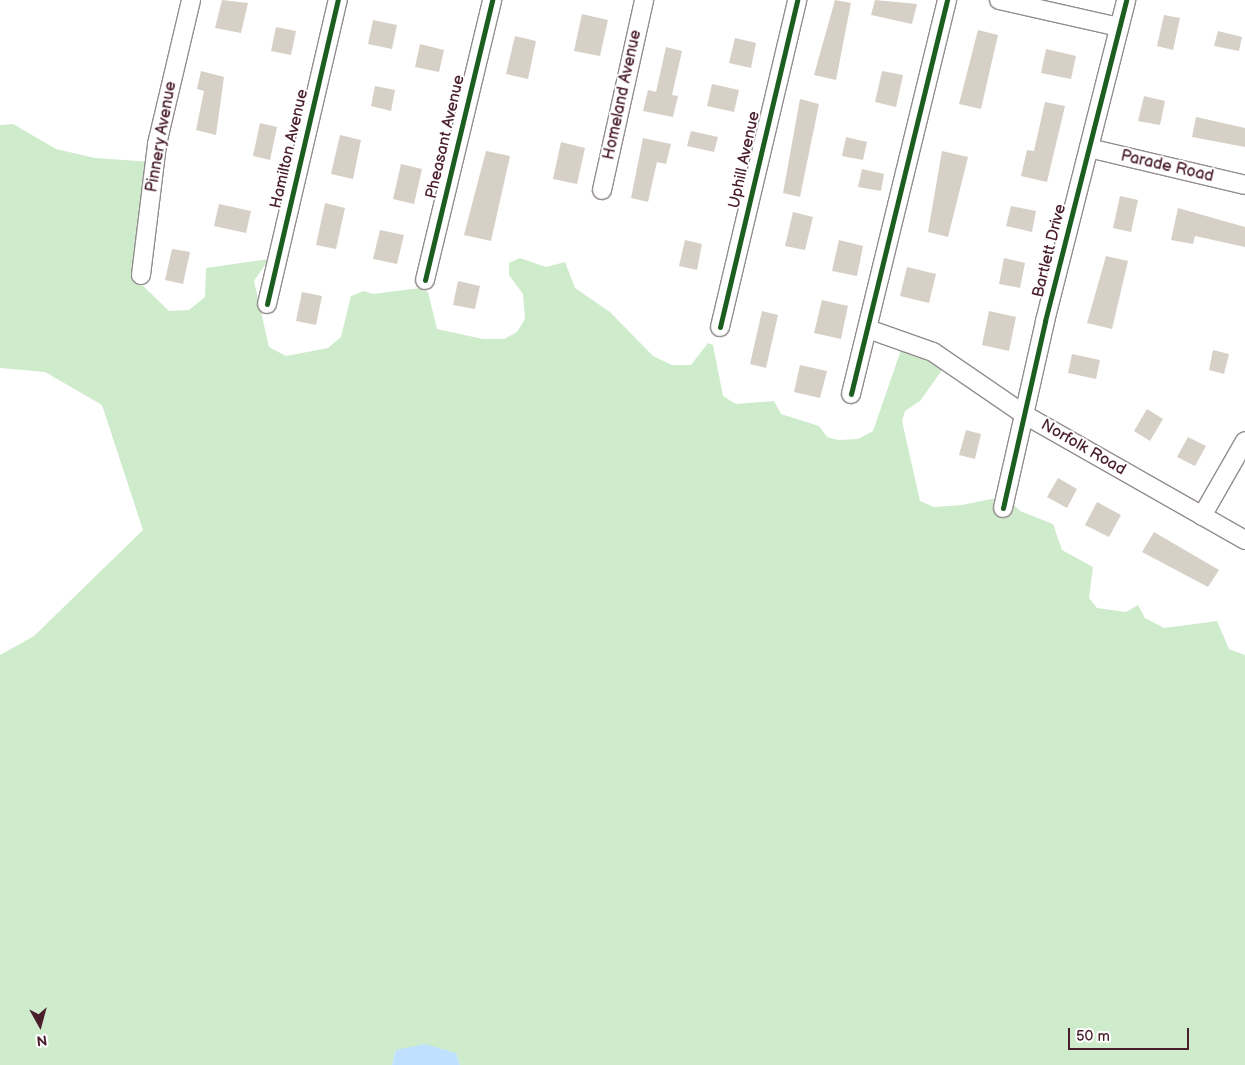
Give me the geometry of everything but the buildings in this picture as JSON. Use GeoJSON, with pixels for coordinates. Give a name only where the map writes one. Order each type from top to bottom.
{"type":"FeatureCollection","features":[{"type":"Feature","properties":{"kind":"street","name":"Pinnery Avenue"},"geometry":{"type":"LineString","coordinates":[[141,275],[157,144],[190,0]]}},
{"type":"Feature","properties":{"kind":"street","name":"Hamilton Avenue"},"geometry":{"type":"LineString","coordinates":[[267,304],[338,0]]}},
{"type":"Feature","properties":{"kind":"street","name":"Pheasant Avenue"},"geometry":{"type":"LineString","coordinates":[[425,280],[492,0]]}},
{"type":"Feature","properties":{"kind":"street","name":"Homeland Avenue"},"geometry":{"type":"LineString","coordinates":[[602,190],[644,0]]}},
{"type":"Feature","properties":{"kind":"street","name":"Uphill Avenue"},"geometry":{"type":"LineString","coordinates":[[720,326],[797,0]]}},
{"type":"Feature","properties":{"kind":"street"},"geometry":{"type":"LineString","coordinates":[[851,394],[947,0]]}},
{"type":"Feature","properties":{"kind":"street"},"geometry":{"type":"LineString","coordinates":[[999,0],[1119,27]]}},
{"type":"Feature","properties":{"kind":"street","name":"Bartlett Drive"},"geometry":{"type":"LineString","coordinates":[[1003,508],[1088,148],[1126,0]]}},
{"type":"Feature","properties":{"kind":"street","name":"Parade Road"},"geometry":{"type":"LineString","coordinates":[[1088,148],[1245,185]]}},
{"type":"Feature","properties":{"kind":"street","name":"Norfolk Road"},"geometry":{"type":"LineString","coordinates":[[868,330],[933,352],[1025,415],[1245,540]]}},
{"type":"Feature","properties":{"kind":"street"},"geometry":{"type":"LineString","coordinates":[[1202,516],[1245,441]]}},
{"type":"Feature","properties":{"kind":"green space"},"geometry":{"type":"Polygon","coordinates":[[[13,124],[56,149],[95,158],[152,162],[136,279],[169,311],[189,310],[205,297],[206,268],[269,259],[254,281],[269,347],[286,356],[328,348],[341,337],[351,296],[364,291],[373,294],[420,288],[428,292],[437,329],[483,339],[504,339],[517,332],[525,319],[523,294],[509,275],[509,263],[520,258],[546,267],[565,262],[575,288],[610,312],[653,356],[672,365],[691,365],[708,343],[713,345],[723,396],[736,404],[774,401],[781,414],[819,426],[827,437],[838,440],[858,439],[873,431],[902,347],[945,366],[920,401],[905,411],[902,421],[920,501],[934,507],[962,505],[996,498],[1002,492],[1020,511],[1053,524],[1062,550],[1093,567],[1089,598],[1097,608],[1126,612],[1138,605],[1145,618],[1164,628],[1217,621],[1229,649],[1245,655],[1245,1065],[460,1065],[456,1053],[396,1050],[392,1065],[0,1065],[0,655],[34,636],[143,530],[102,405],[45,372],[0,368],[0,125],[13,124]]]}},
{"type":"Feature","properties":{"kind":"water"},"geometry":{"type":"Polygon","coordinates":[[[425,1044],[456,1053],[460,1065],[392,1065],[396,1050],[425,1044]]]}},
{"type":"Feature","properties":{"kind":"cycle path"},"geometry":{"type":"LineString","coordinates":[[267,304],[338,0]]}},
{"type":"Feature","properties":{"kind":"cycle path"},"geometry":{"type":"LineString","coordinates":[[425,280],[492,0]]}},
{"type":"Feature","properties":{"kind":"cycle path"},"geometry":{"type":"LineString","coordinates":[[720,327],[797,0]]}},
{"type":"Feature","properties":{"kind":"cycle path"},"geometry":{"type":"LineString","coordinates":[[851,394],[947,0]]}},
{"type":"Feature","properties":{"kind":"cycle path"},"geometry":{"type":"LineString","coordinates":[[1003,508],[1045,321],[1126,0]]}}]}
